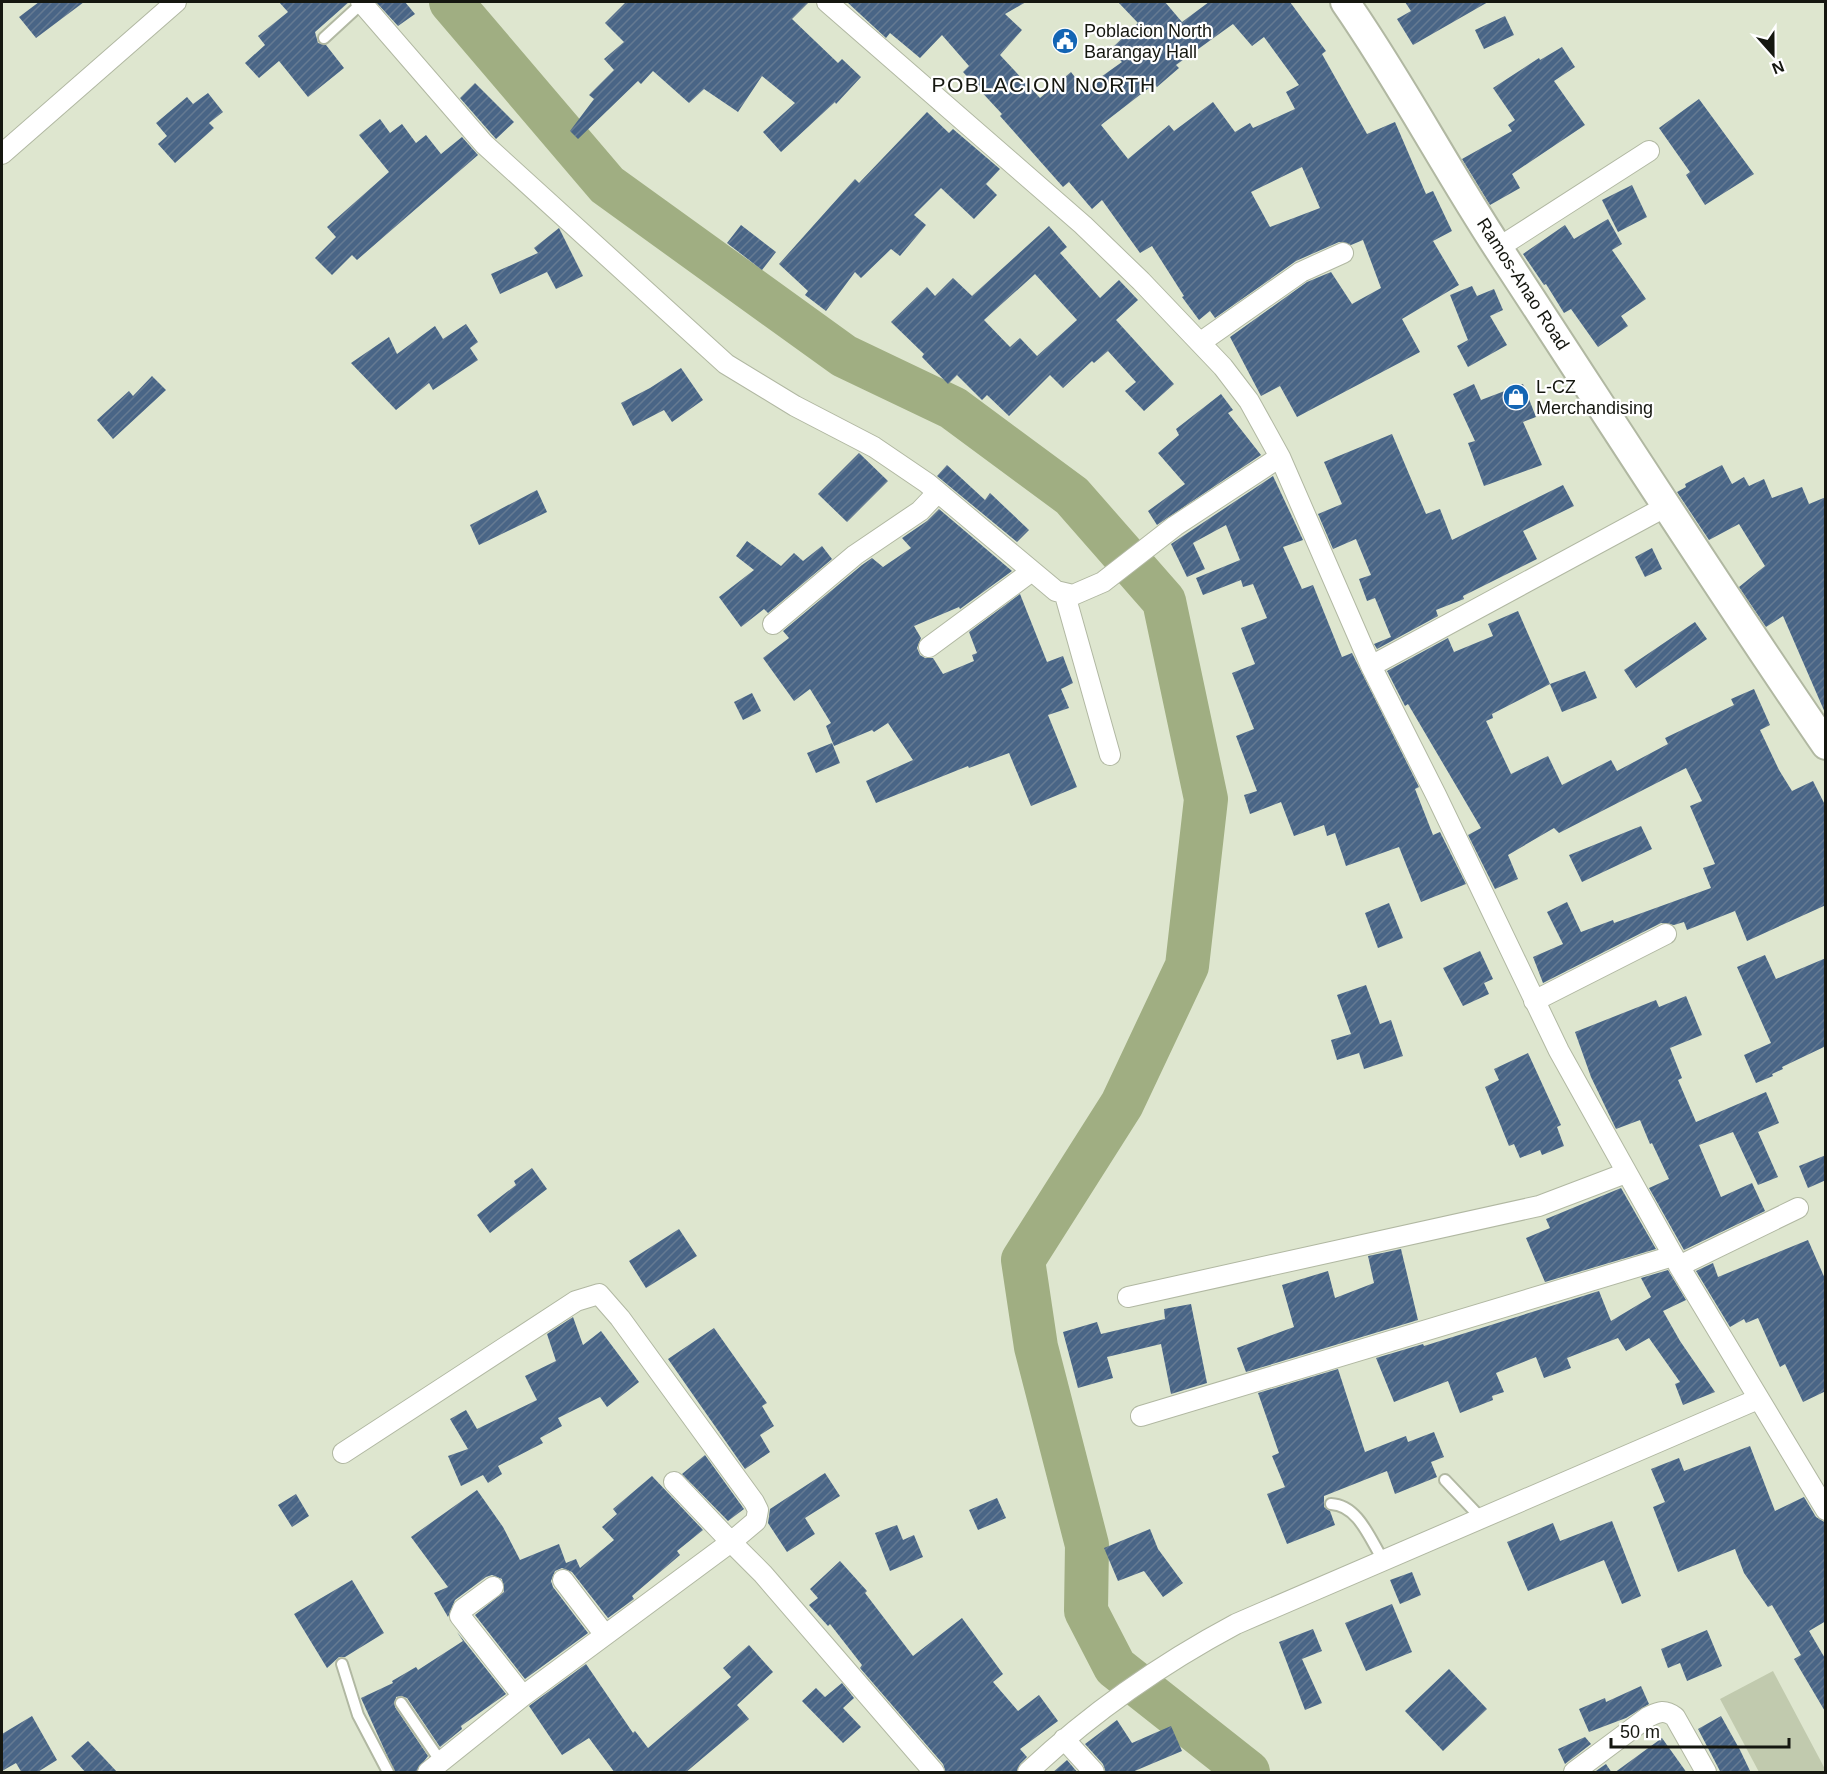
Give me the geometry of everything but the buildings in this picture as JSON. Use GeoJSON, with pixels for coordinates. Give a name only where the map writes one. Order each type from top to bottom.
{"type":"FeatureCollection","features":[{"type":"Feature","properties":{"kind":"main road","name":"Ramos-Anao Road"},"geometry":{"type":"LineString","coordinates":[[1345,2],[1375,45],[1498,248],[1665,507],[1826,745]]}},
{"type":"Feature","properties":{"kind":"street"},"geometry":{"type":"LineString","coordinates":[[2,154],[176,2]]}},
{"type":"Feature","properties":{"kind":"street"},"geometry":{"type":"LineString","coordinates":[[361,2],[446,104],[484,144],[726,364],[795,406],[874,447],[938,492],[1056,591],[1065,595],[1081,592],[1103,582],[1140,552],[1280,457]]}},
{"type":"Feature","properties":{"kind":"street"},"geometry":{"type":"LineString","coordinates":[[827,2],[1083,225],[1201,342],[1249,401],[1280,457],[1371,666],[1436,795],[1534,1001],[1676,1261],[1826,1510]]}},
{"type":"Feature","properties":{"kind":"street"},"geometry":{"type":"LineString","coordinates":[[1498,248],[1649,151]]}},
{"type":"Feature","properties":{"kind":"street"},"geometry":{"type":"LineString","coordinates":[[1201,342],[1301,272],[1343,253]]}},
{"type":"Feature","properties":{"kind":"street"},"geometry":{"type":"LineString","coordinates":[[773,624],[855,555],[920,511],[938,492]]}},
{"type":"Feature","properties":{"kind":"street"},"geometry":{"type":"LineString","coordinates":[[1371,666],[1665,507]]}},
{"type":"Feature","properties":{"kind":"street"},"geometry":{"type":"LineString","coordinates":[[929,646],[1032,571]]}},
{"type":"Feature","properties":{"kind":"street"},"geometry":{"type":"LineString","coordinates":[[1065,595],[1110,755]]}},
{"type":"Feature","properties":{"kind":"street"},"geometry":{"type":"LineString","coordinates":[[1534,1001],[1666,934]]}},
{"type":"Feature","properties":{"kind":"street"},"geometry":{"type":"LineString","coordinates":[[1128,1297],[1539,1206],[1626,1173]]}},
{"type":"Feature","properties":{"kind":"street"},"geometry":{"type":"LineString","coordinates":[[1141,1416],[1676,1261],[1798,1208]]}},
{"type":"Feature","properties":{"kind":"street"},"geometry":{"type":"LineString","coordinates":[[343,1453],[576,1301],[598,1294],[620,1318],[758,1510],[756,1521],[731,1542],[523,1696],[434,1767]]}},
{"type":"Feature","properties":{"kind":"street"},"geometry":{"type":"LineString","coordinates":[[1028,1773],[1082,1723],[1154,1670],[1236,1624],[1758,1399]]}},
{"type":"Feature","properties":{"kind":"street"},"geometry":{"type":"LineString","coordinates":[[674,1482],[763,1574],[934,1773]]}},
{"type":"Feature","properties":{"kind":"street"},"geometry":{"type":"LineString","coordinates":[[563,1580],[605,1635]]}},
{"type":"Feature","properties":{"kind":"street"},"geometry":{"type":"LineString","coordinates":[[493,1587],[463,1609],[460,1616],[523,1696]]}},
{"type":"Feature","properties":{"kind":"street"},"geometry":{"type":"LineString","coordinates":[[1574,1773],[1648,1717],[1667,1711],[1675,1717],[1707,1773]]}},
{"type":"Feature","properties":{"kind":"street"},"geometry":{"type":"LineString","coordinates":[[1064,1738],[1094,1773]]}},
{"type":"Feature","properties":{"kind":"lane"},"geometry":{"type":"LineString","coordinates":[[324,38],[361,2]]}},
{"type":"Feature","properties":{"kind":"lane"},"geometry":{"type":"LineString","coordinates":[[1445,1480],[1482,1519]]}},
{"type":"Feature","properties":{"kind":"lane"},"geometry":{"type":"LineString","coordinates":[[1331,1504],[1344,1505],[1353,1513],[1383,1560]]}},
{"type":"Feature","properties":{"kind":"lane"},"geometry":{"type":"LineString","coordinates":[[342,1664],[358,1715],[388,1773]]}},
{"type":"Feature","properties":{"kind":"lane"},"geometry":{"type":"LineString","coordinates":[[402,1703],[434,1767]]}},
{"type":"Feature","properties":{"kind":"green space"},"geometry":{"type":"Polygon","coordinates":[[[1773,1671],[1825,1772],[1759,1772],[1720,1699],[1773,1671]]]}},
{"type":"Feature","properties":{"kind":"waterway"},"geometry":{"type":"LineString","coordinates":[[451,2],[607,185],[844,356],[953,408],[1072,496],[1164,601],[1206,799],[1187,966],[1122,1104],[1023,1260],[1036,1347],[1087,1545],[1086,1611],[1115,1667],[1248,1772]]}},
{"type":"Feature","properties":{"kind":"place","name":"Poblacion North Barangay Hall"},"geometry":{"type":"Point","coordinates":[1065,41]}},
{"type":"Feature","properties":{"kind":"place","name":"L-CZ Merchandising"},"geometry":{"type":"Point","coordinates":[1516,397]}},
{"type":"Feature","properties":{"kind":"district","name":"POBLACION NORTH"},"geometry":{"type":"Point","coordinates":[1044,84]}}]}
